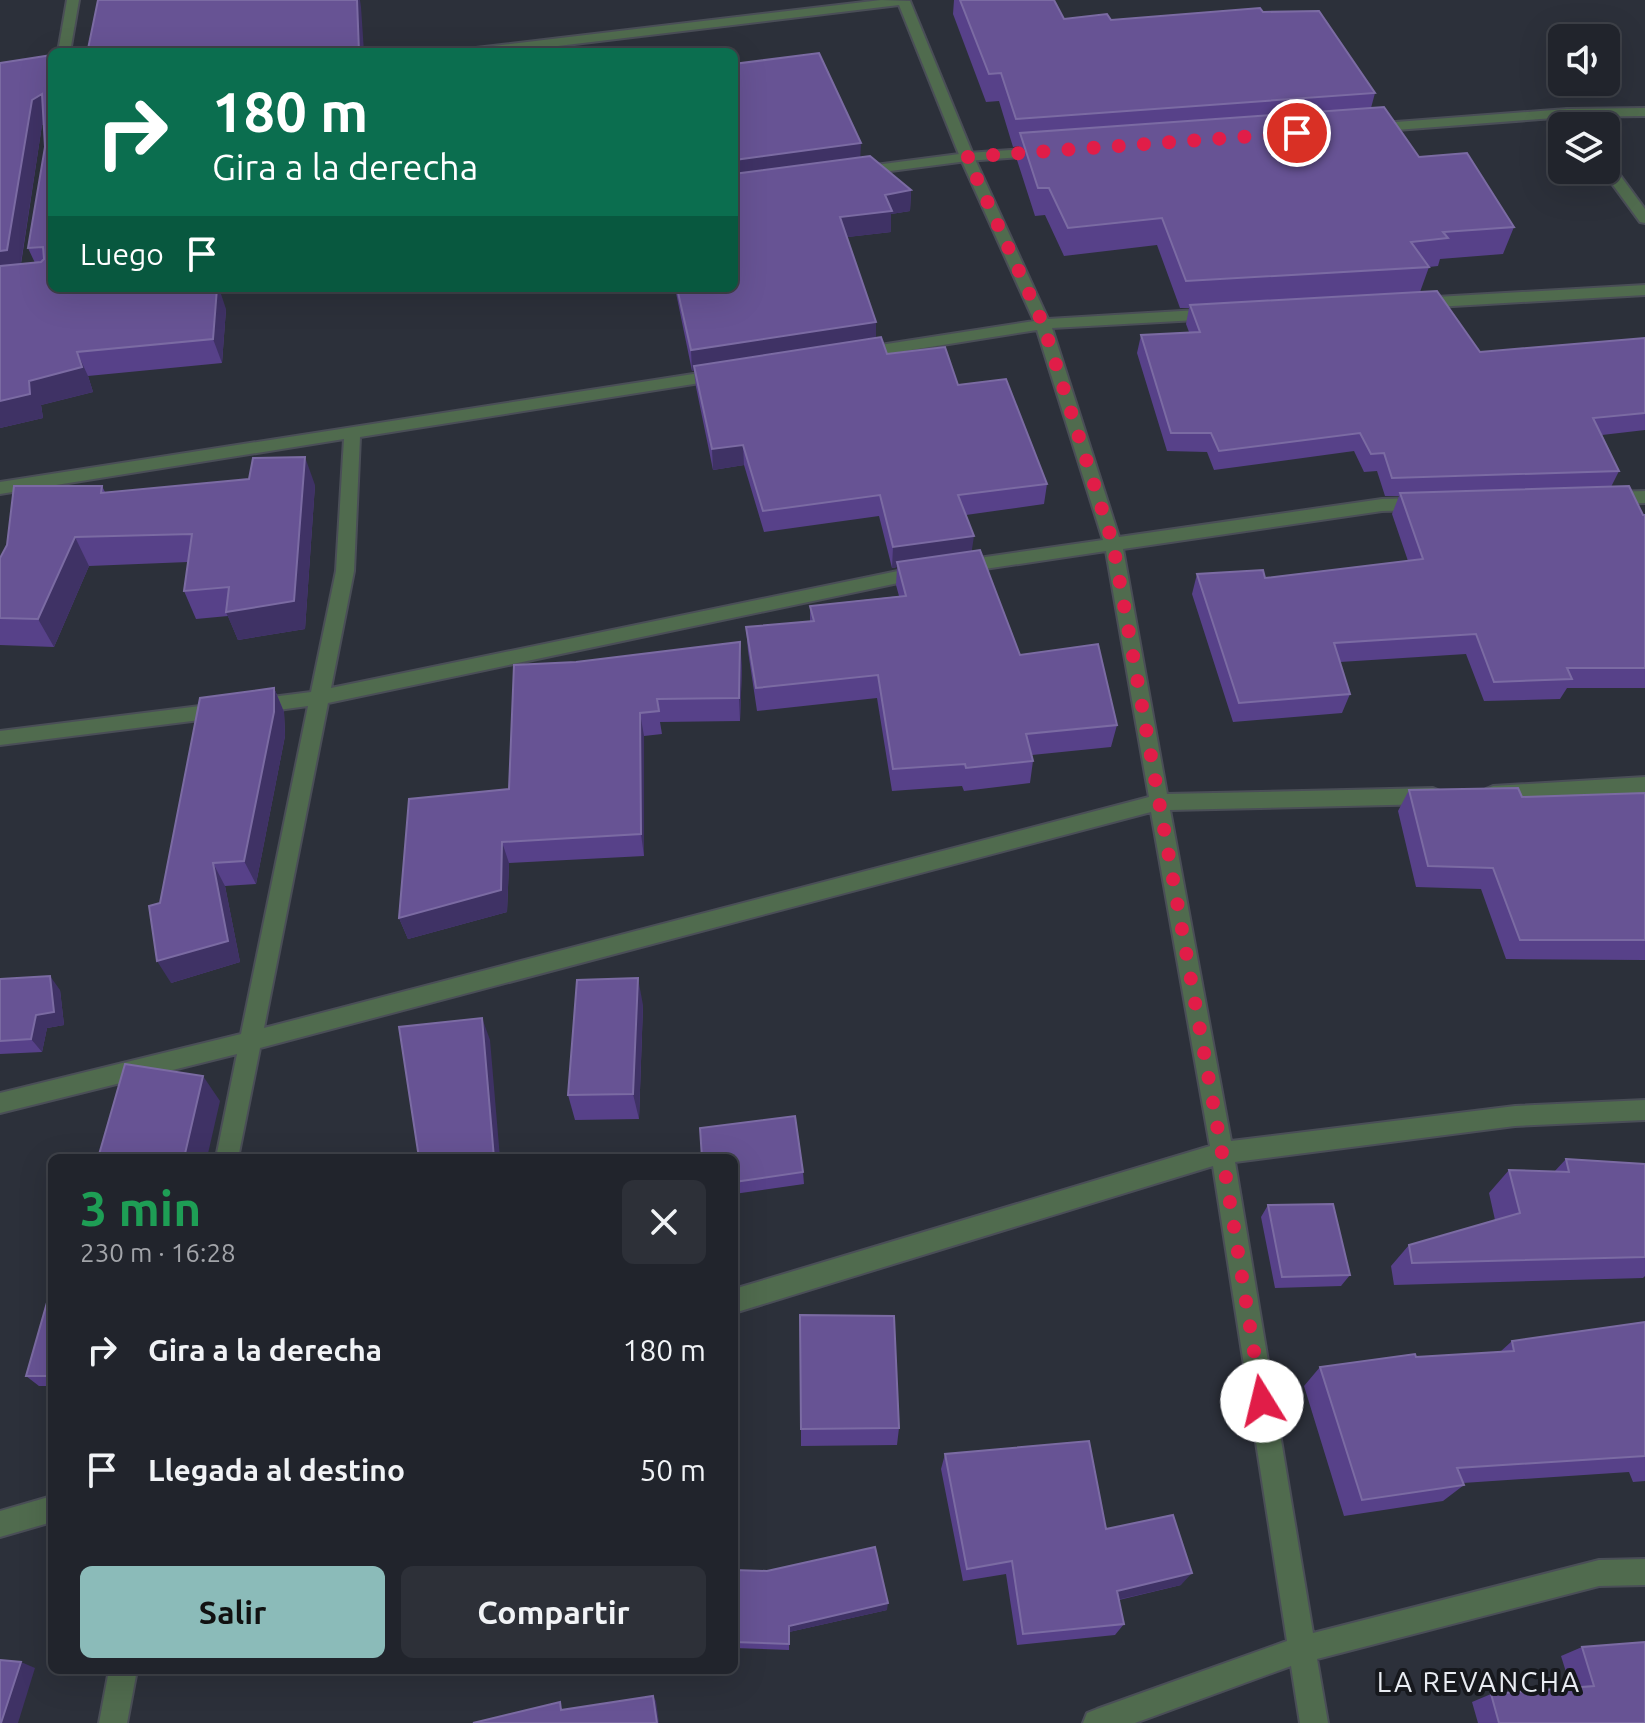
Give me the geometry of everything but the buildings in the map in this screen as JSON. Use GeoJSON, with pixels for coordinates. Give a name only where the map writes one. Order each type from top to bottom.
{"type":"FeatureCollection","features":[{"type":"Feature","properties":{"kind":"street"},"geometry":{"type":"LineString","coordinates":[[65,48],[73,0]]}},
{"type":"Feature","properties":{"kind":"street"},"geometry":{"type":"LineString","coordinates":[[510,48],[904,1],[967,157],[1043,324],[1113,544],[1222,1153],[1314,1723]]}},
{"type":"Feature","properties":{"kind":"street"},"geometry":{"type":"LineString","coordinates":[[1620,112],[1645,112]]}},
{"type":"Feature","properties":{"kind":"street"},"geometry":{"type":"LineString","coordinates":[[1349,129],[1548,114]]}},
{"type":"Feature","properties":{"kind":"street"},"geometry":{"type":"LineString","coordinates":[[843,173],[967,157],[1057,150]]}},
{"type":"Feature","properties":{"kind":"street"},"geometry":{"type":"LineString","coordinates":[[1619,184],[1645,219]]}},
{"type":"Feature","properties":{"kind":"street"},"geometry":{"type":"LineString","coordinates":[[1407,303],[1645,290]]}},
{"type":"Feature","properties":{"kind":"street"},"geometry":{"type":"LineString","coordinates":[[839,356],[1043,324],[1233,313]]}},
{"type":"Feature","properties":{"kind":"street"},"geometry":{"type":"LineString","coordinates":[[0,488],[729,374]]}},
{"type":"Feature","properties":{"kind":"street"},"geometry":{"type":"LineString","coordinates":[[228,1154],[345,571],[352,433]]}},
{"type":"Feature","properties":{"kind":"street"},"geometry":{"type":"LineString","coordinates":[[1583,499],[1645,497]]}},
{"type":"Feature","properties":{"kind":"street"},"geometry":{"type":"LineString","coordinates":[[0,738],[318,698],[885,578],[1382,505],[1444,503]]}},
{"type":"Feature","properties":{"kind":"street"},"geometry":{"type":"LineString","coordinates":[[0,1103],[251,1041],[1159,802],[1460,795],[1645,785]]}},
{"type":"Feature","properties":{"kind":"street"},"geometry":{"type":"LineString","coordinates":[[738,1300],[1222,1153],[1515,1116],[1645,1110]]}},
{"type":"Feature","properties":{"kind":"street"},"geometry":{"type":"LineString","coordinates":[[0,1524],[48,1510]]}},
{"type":"Feature","properties":{"kind":"street"},"geometry":{"type":"LineString","coordinates":[[1097,1723],[1302,1649],[1599,1573],[1645,1572]]}},
{"type":"Feature","properties":{"kind":"street"},"geometry":{"type":"LineString","coordinates":[[113,1723],[122,1674]]}},
{"type":"Feature","properties":{"kind":"district","name":"LA REVANCHA"},"geometry":{"type":"Point","coordinates":[1479,1682]}},
{"type":"Feature","properties":{"kind":"route"},"geometry":{"type":"LineString","coordinates":[[1262,1401],[1222,1153],[1113,544],[1043,324],[967,157],[1297,133]]}}]}
